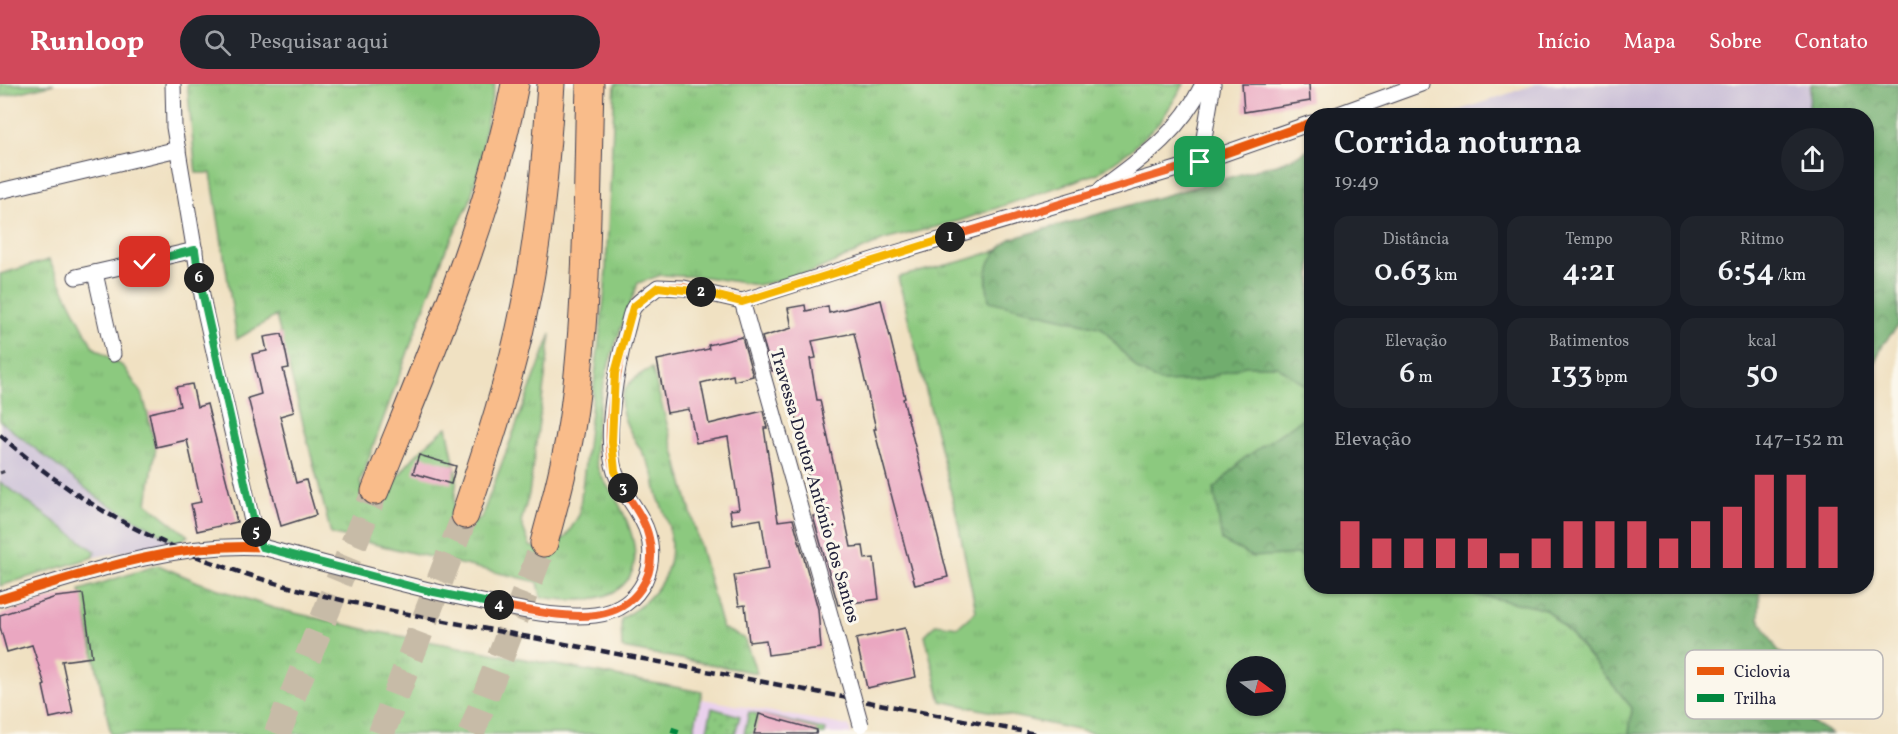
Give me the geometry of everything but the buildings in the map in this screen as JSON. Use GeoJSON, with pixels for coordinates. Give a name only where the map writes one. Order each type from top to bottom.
{"type":"FeatureCollection","features":[{"type":"Feature","properties":{"kind":"highway"},"geometry":{"type":"LineString","coordinates":[[375,491],[479,225],[508,122],[515,84]]}},
{"type":"Feature","properties":{"kind":"highway"},"geometry":{"type":"LineString","coordinates":[[465,515],[497,417],[525,305],[540,207],[551,84]]}},
{"type":"Feature","properties":{"kind":"highway"},"geometry":{"type":"LineString","coordinates":[[544,543],[561,478],[574,410],[584,279],[590,84]]}},
{"type":"Feature","properties":{"kind":"street"},"geometry":{"type":"LineString","coordinates":[[173,84],[173,120],[204,307],[252,521],[262,547]]}},
{"type":"Feature","properties":{"kind":"street"},"geometry":{"type":"LineString","coordinates":[[1095,195],[1160,145],[1196,98],[1203,84]]}},
{"type":"Feature","properties":{"kind":"street"},"geometry":{"type":"LineString","coordinates":[[1200,162],[1213,84]]}},
{"type":"Feature","properties":{"kind":"street"},"geometry":{"type":"LineString","coordinates":[[1349,108],[1384,90],[1421,84]]}},
{"type":"Feature","properties":{"kind":"street"},"geometry":{"type":"LineString","coordinates":[[0,599],[120,562],[235,546],[262,547],[429,591],[500,606],[549,613],[596,615],[617,608],[637,596],[648,579],[652,561],[649,538],[643,520],[615,471],[612,442],[615,373],[633,307],[658,287],[684,288],[742,302],[882,256],[1095,195],[1200,162],[1304,125]]}},
{"type":"Feature","properties":{"kind":"street"},"geometry":{"type":"LineString","coordinates":[[0,191],[178,148]]}},
{"type":"Feature","properties":{"kind":"street"},"geometry":{"type":"LineString","coordinates":[[76,278],[195,250]]}},
{"type":"Feature","properties":{"kind":"street"},"geometry":{"type":"LineString","coordinates":[[95,273],[113,354]]}},
{"type":"Feature","properties":{"kind":"street","name":"Travessa Doutor António dos Santos"},"geometry":{"type":"LineString","coordinates":[[742,302],[862,730]]}},
{"type":"Feature","properties":{"kind":"path"},"geometry":{"type":"LineString","coordinates":[[0,473],[5,471]]}},
{"type":"Feature","properties":{"kind":"shaded area"},"geometry":{"type":"Polygon","coordinates":[[[1536,84],[1898,84],[1874,108],[1467,108],[1536,84]]]}},
{"type":"Feature","properties":{"kind":"shaded area"},"geometry":{"type":"Polygon","coordinates":[[[0,421],[98,498],[177,543],[94,557],[95,551],[0,482],[0,421]]]}},
{"type":"Feature","properties":{"kind":"shaded area"},"geometry":{"type":"Polygon","coordinates":[[[702,699],[849,726],[851,734],[693,734],[702,699]]]}},
{"type":"Feature","properties":{"kind":"green space"},"geometry":{"type":"Polygon","coordinates":[[[0,84],[54,84],[0,97],[0,84]]]}},
{"type":"Feature","properties":{"kind":"green space"},"geometry":{"type":"Polygon","coordinates":[[[187,84],[495,84],[485,129],[482,158],[469,204],[446,249],[360,482],[366,498],[387,494],[414,458],[447,427],[457,477],[453,513],[473,522],[481,518],[551,334],[529,494],[521,522],[530,546],[543,551],[566,537],[579,515],[605,290],[615,84],[1184,84],[1161,121],[1131,150],[1098,173],[959,221],[884,240],[812,272],[778,281],[757,285],[706,277],[661,275],[638,283],[615,345],[603,386],[595,451],[598,468],[621,508],[631,534],[635,556],[631,573],[622,586],[608,594],[589,599],[567,600],[541,597],[538,582],[331,534],[276,316],[237,339],[211,173],[196,173],[187,84]]]}},
{"type":"Feature","properties":{"kind":"green space"},"geometry":{"type":"Polygon","coordinates":[[[1811,84],[1898,84],[1898,326],[1884,343],[1874,363],[1874,108],[1809,108],[1811,84]]]}},
{"type":"Feature","properties":{"kind":"green space"},"geometry":{"type":"Polygon","coordinates":[[[1304,152],[1304,385],[1277,366],[1245,366],[1197,381],[1160,382],[1138,370],[1102,328],[989,301],[988,266],[995,253],[1010,239],[1284,162],[1304,152]]]}},
{"type":"Feature","properties":{"kind":"green space"},"geometry":{"type":"Polygon","coordinates":[[[1304,155],[1304,594],[1750,594],[1761,650],[1685,650],[1685,719],[1774,719],[1777,734],[1096,734],[941,701],[925,635],[936,624],[958,627],[976,611],[956,513],[898,277],[963,261],[1304,155]]]}},
{"type":"Feature","properties":{"kind":"green space"},"geometry":{"type":"Polygon","coordinates":[[[49,260],[93,347],[124,367],[143,396],[156,447],[147,503],[188,536],[177,543],[98,498],[0,421],[0,274],[49,260]]]}},
{"type":"Feature","properties":{"kind":"green space"},"geometry":{"type":"Polygon","coordinates":[[[652,368],[722,628],[744,638],[757,673],[622,648],[621,619],[635,610],[656,590],[664,578],[671,552],[667,520],[657,494],[653,474],[629,430],[621,403],[624,391],[634,379],[652,368]]]}},
{"type":"Feature","properties":{"kind":"green space"},"geometry":{"type":"Polygon","coordinates":[[[1304,418],[1304,558],[1297,554],[1253,557],[1222,541],[1214,489],[1243,459],[1304,418]]]}},
{"type":"Feature","properties":{"kind":"green space"},"geometry":{"type":"Polygon","coordinates":[[[0,482],[95,551],[94,557],[0,586],[0,482]]]}},
{"type":"Feature","properties":{"kind":"green space"},"geometry":{"type":"Polygon","coordinates":[[[158,565],[198,582],[273,608],[373,631],[702,692],[693,734],[111,734],[80,590],[158,565]]]}},
{"type":"Feature","properties":{"kind":"green space"},"geometry":{"type":"Polygon","coordinates":[[[1472,594],[1760,594],[1759,618],[1777,650],[1685,650],[1685,719],[1806,719],[1832,734],[1629,734],[1632,708],[1574,638],[1545,609],[1472,594]]]}},
{"type":"Feature","properties":{"kind":"green space"},"geometry":{"type":"Polygon","coordinates":[[[712,708],[740,716],[735,734],[706,734],[712,708]]]}},
{"type":"Feature","properties":{"kind":"green space"},"geometry":{"type":"Polygon","coordinates":[[[749,712],[826,730],[825,734],[744,734],[749,712]]]}},
{"type":"Feature","properties":{"kind":"tunnel"},"geometry":{"type":"LineString","coordinates":[[277,734],[375,491]]}},
{"type":"Feature","properties":{"kind":"tunnel"},"geometry":{"type":"LineString","coordinates":[[381,734],[465,515]]}},
{"type":"Feature","properties":{"kind":"tunnel"},"geometry":{"type":"LineString","coordinates":[[471,734],[544,543]]}},
{"type":"Feature","properties":{"kind":"railway"},"geometry":{"type":"LineString","coordinates":[[0,435],[46,473],[140,531],[239,572],[346,601],[403,613],[1036,734]]}},
{"type":"Feature","properties":{"kind":"marked path"},"geometry":{"type":"LineString","coordinates":[[674,734],[676,728]]}},
{"type":"Feature","properties":{"kind":"cycle path"},"geometry":{"type":"LineString","coordinates":[[0,599],[96,570],[162,554],[195,549],[262,547],[370,576],[521,610],[566,616],[595,615],[612,611],[626,604],[637,593],[645,581],[649,566],[651,551],[648,535],[615,472],[610,440],[619,362],[632,312],[639,302],[658,287],[684,288],[742,301],[1200,162],[1304,125]]}},
{"type":"Feature","properties":{"kind":"route"},"geometry":{"type":"LineString","coordinates":[[145,262],[195,250],[204,307],[252,521],[262,547],[429,591],[500,606],[549,613],[596,615],[617,608],[637,596],[648,579],[652,561],[649,538],[643,520],[615,471],[612,404],[615,373],[633,307],[658,287],[684,288],[742,302],[882,256],[1200,162]]}}]}
